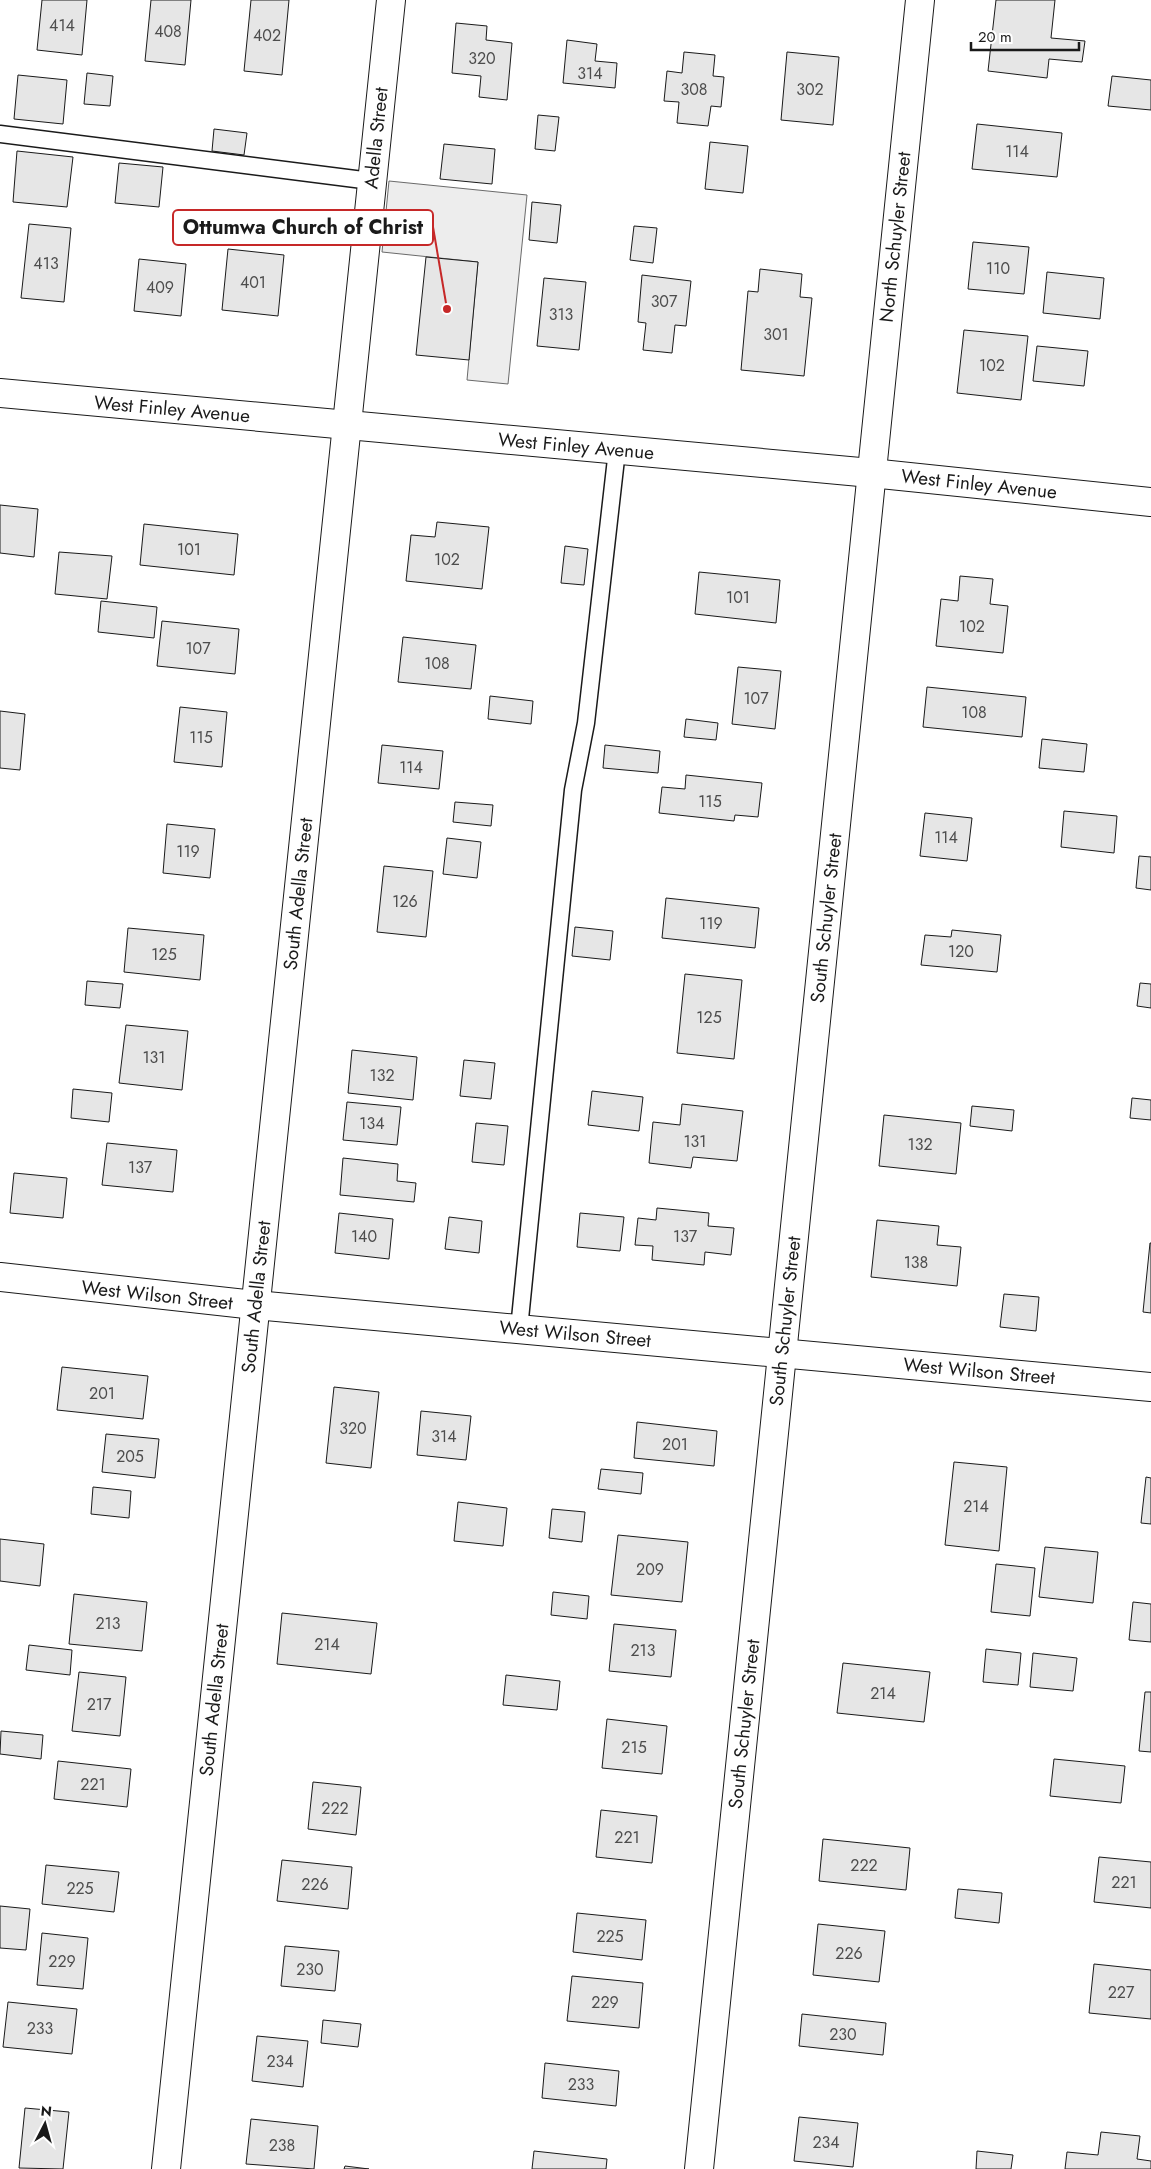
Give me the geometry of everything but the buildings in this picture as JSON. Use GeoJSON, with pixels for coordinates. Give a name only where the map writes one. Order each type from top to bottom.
{"type":"FeatureCollection","features":[{"type":"Feature","properties":{"kind":"street","name":"Adella Street"},"geometry":{"type":"LineString","coordinates":[[346,425],[391,0]]}},
{"type":"Feature","properties":{"kind":"street","name":"North Schuyler Street"},"geometry":{"type":"LineString","coordinates":[[871,473],[920,0]]}},
{"type":"Feature","properties":{"kind":"street","name":"West Finley Avenue"},"geometry":{"type":"LineString","coordinates":[[0,393],[871,473],[1151,502]]}},
{"type":"Feature","properties":{"kind":"street","name":"South Adella Street"},"geometry":{"type":"LineString","coordinates":[[166,2169],[346,425]]}},
{"type":"Feature","properties":{"kind":"street","name":"South Schuyler Street"},"geometry":{"type":"LineString","coordinates":[[699,2169],[871,473]]}},
{"type":"Feature","properties":{"kind":"street","name":"West Wilson Street"},"geometry":{"type":"LineString","coordinates":[[0,1277],[255,1305],[1151,1387]]}},
{"type":"Feature","properties":{"kind":"lane"},"geometry":{"type":"LineString","coordinates":[[0,134],[371,181]]}},
{"type":"Feature","properties":{"kind":"lane"},"geometry":{"type":"LineString","coordinates":[[519,1329],[573,790],[586,723],[617,450]]}},
{"type":"Feature","properties":{"kind":"shaded area"},"geometry":{"type":"Polygon","coordinates":[[[389,181],[527,195],[508,384],[467,380],[478,262],[382,252],[389,181]]]}},
{"type":"Feature","properties":{"kind":"place","name":"Ottumwa Church of Christ"},"geometry":{"type":"Point","coordinates":[447,309]}}]}
